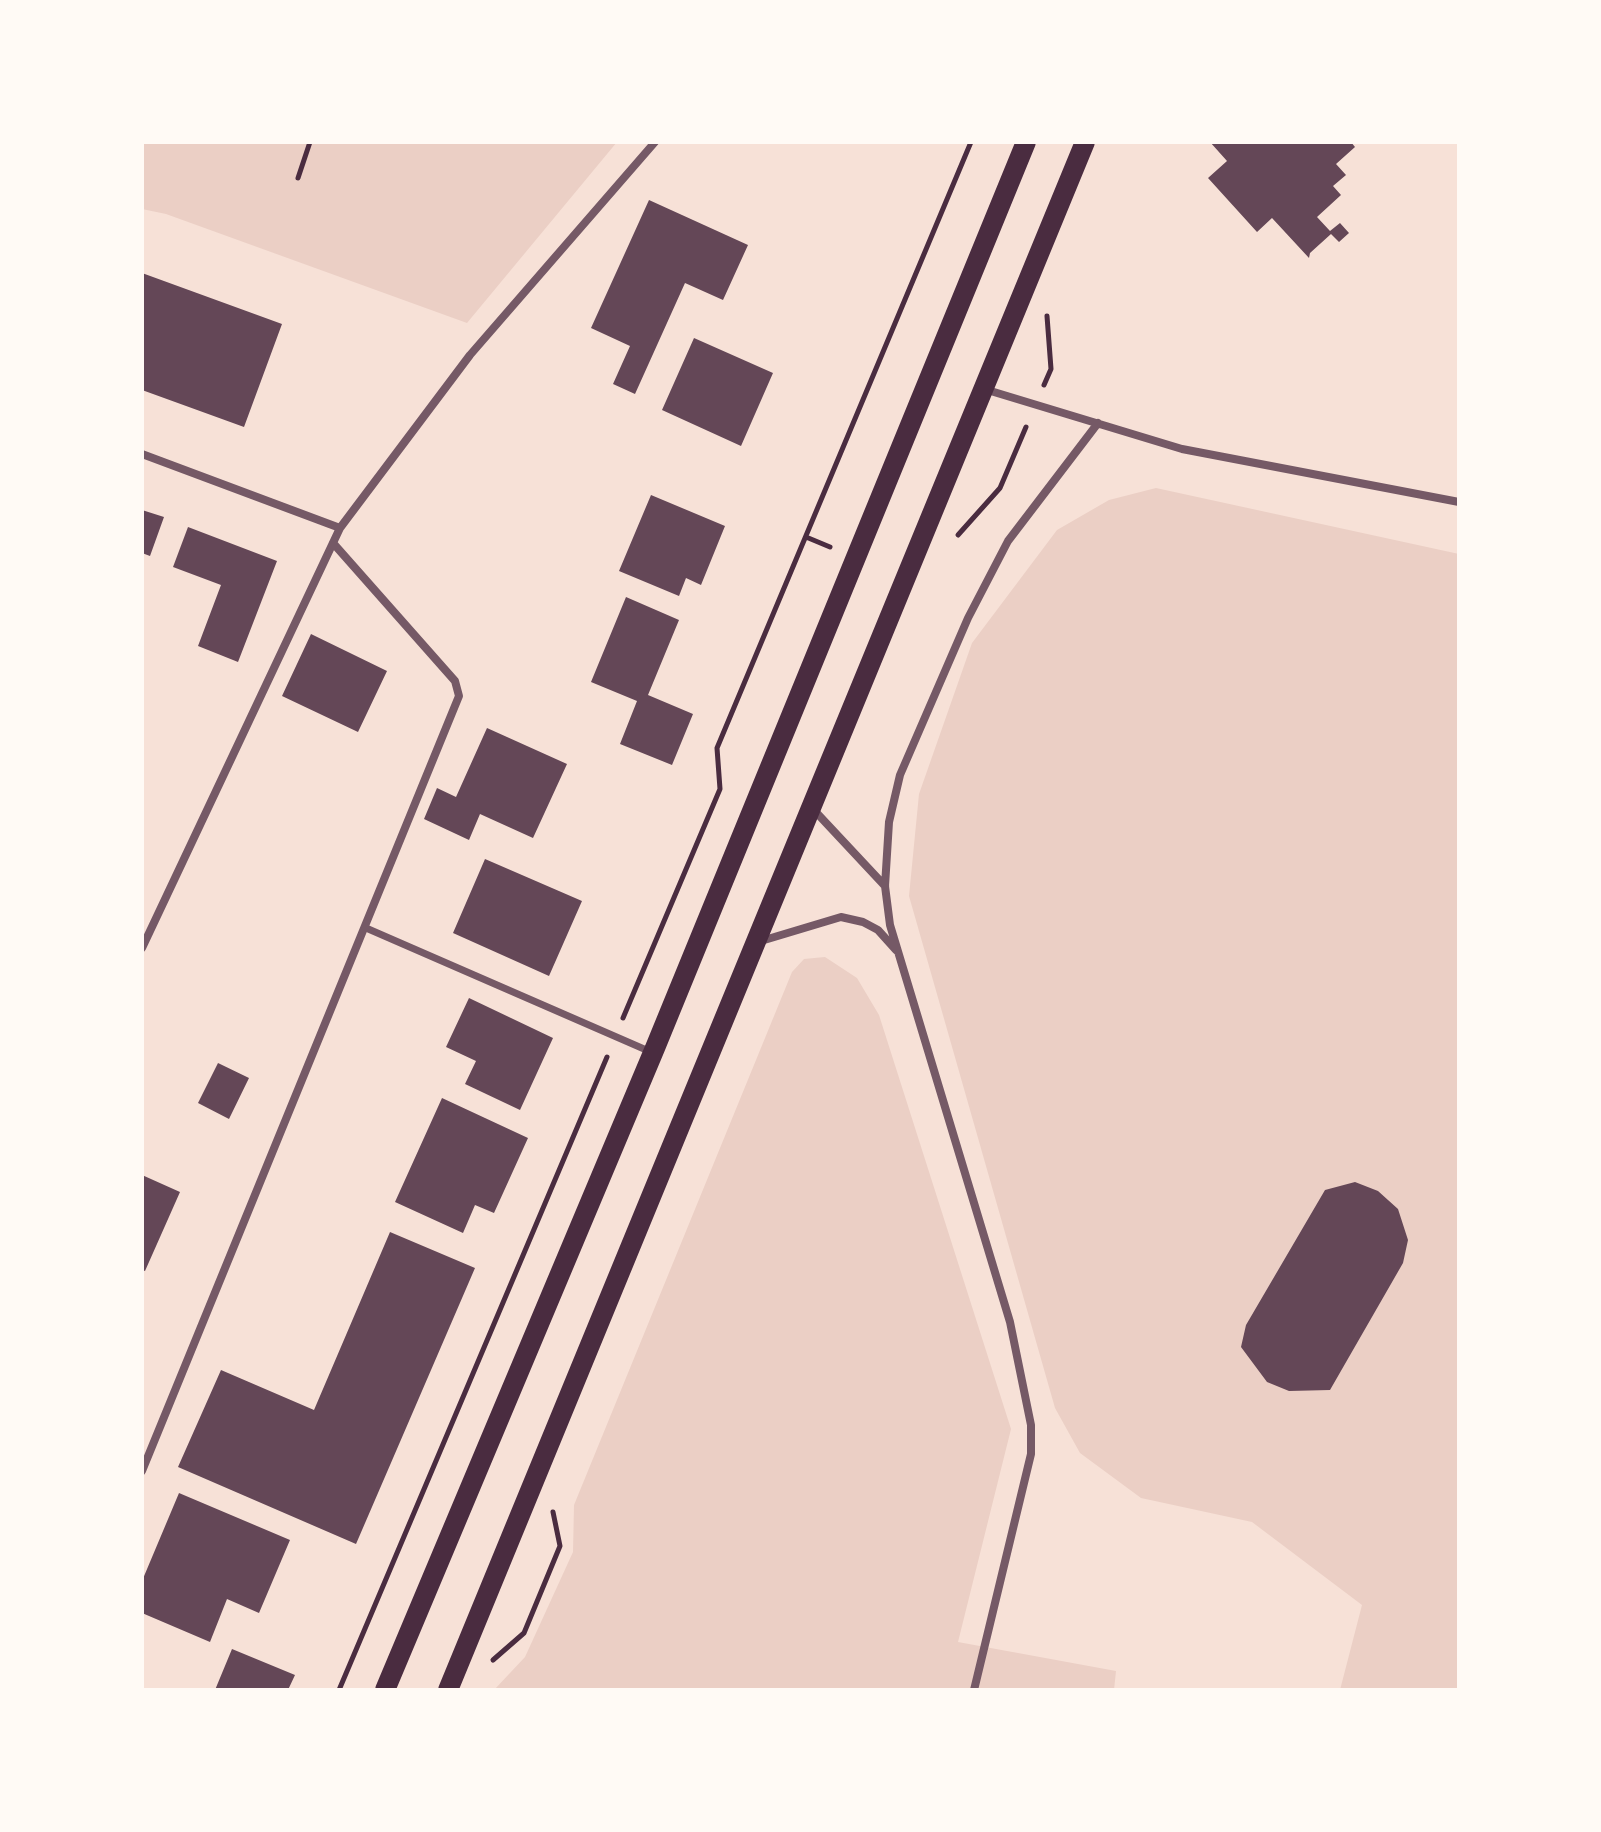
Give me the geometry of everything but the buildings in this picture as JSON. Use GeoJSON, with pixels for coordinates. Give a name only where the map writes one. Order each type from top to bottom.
{"type":"FeatureCollection","features":[{"type":"Feature","properties":{"kind":"main road"},"geometry":{"type":"LineString","coordinates":[[385,1690],[653,1053],[1026,142]]}},
{"type":"Feature","properties":{"kind":"main road"},"geometry":{"type":"LineString","coordinates":[[448,1690],[1085,142]]}},
{"type":"Feature","properties":{"kind":"street"},"geometry":{"type":"LineString","coordinates":[[142,948],[340,528],[470,355],[655,142]]}},
{"type":"Feature","properties":{"kind":"street"},"geometry":{"type":"LineString","coordinates":[[983,388],[1182,449],[1459,502]]}},
{"type":"Feature","properties":{"kind":"street"},"geometry":{"type":"LineString","coordinates":[[974,1690],[1031,1454],[1031,1425],[1010,1322],[890,925],[885,886],[889,822],[900,775],[968,618],[1008,541],[1098,423]]}},
{"type":"Feature","properties":{"kind":"street"},"geometry":{"type":"LineString","coordinates":[[142,454],[340,528]]}},
{"type":"Feature","properties":{"kind":"street"},"geometry":{"type":"LineString","coordinates":[[142,1471],[459,696],[455,681],[333,543]]}},
{"type":"Feature","properties":{"kind":"street"},"geometry":{"type":"LineString","coordinates":[[813,809],[885,886]]}},
{"type":"Feature","properties":{"kind":"street"},"geometry":{"type":"LineString","coordinates":[[757,943],[841,917],[863,922],[878,930],[899,953]]}},
{"type":"Feature","properties":{"kind":"street"},"geometry":{"type":"LineString","coordinates":[[366,928],[653,1053]]}},
{"type":"Feature","properties":{"kind":"path"},"geometry":{"type":"LineString","coordinates":[[298,178],[310,142]]}},
{"type":"Feature","properties":{"kind":"path"},"geometry":{"type":"LineString","coordinates":[[339,1690],[720,789],[717,748],[971,142]]}},
{"type":"Feature","properties":{"kind":"shaded area"},"geometry":{"type":"Polygon","coordinates":[[[142,142],[617,142],[467,323],[166,214],[142,209],[142,142]]]}},
{"type":"Feature","properties":{"kind":"shaded area"},"geometry":{"type":"Polygon","coordinates":[[[1156,488],[1459,554],[1459,1690],[1340,1690],[1362,1605],[1252,1522],[1141,1498],[1080,1453],[1055,1408],[909,896],[919,794],[972,643],[1057,530],[1109,500],[1156,488]]]}},
{"type":"Feature","properties":{"kind":"shaded area"},"geometry":{"type":"Polygon","coordinates":[[[825,957],[857,978],[879,1015],[1011,1429],[958,1642],[1116,1671],[1114,1690],[494,1690],[525,1657],[573,1552],[574,1505],[792,972],[804,959],[825,957]]]}}]}
